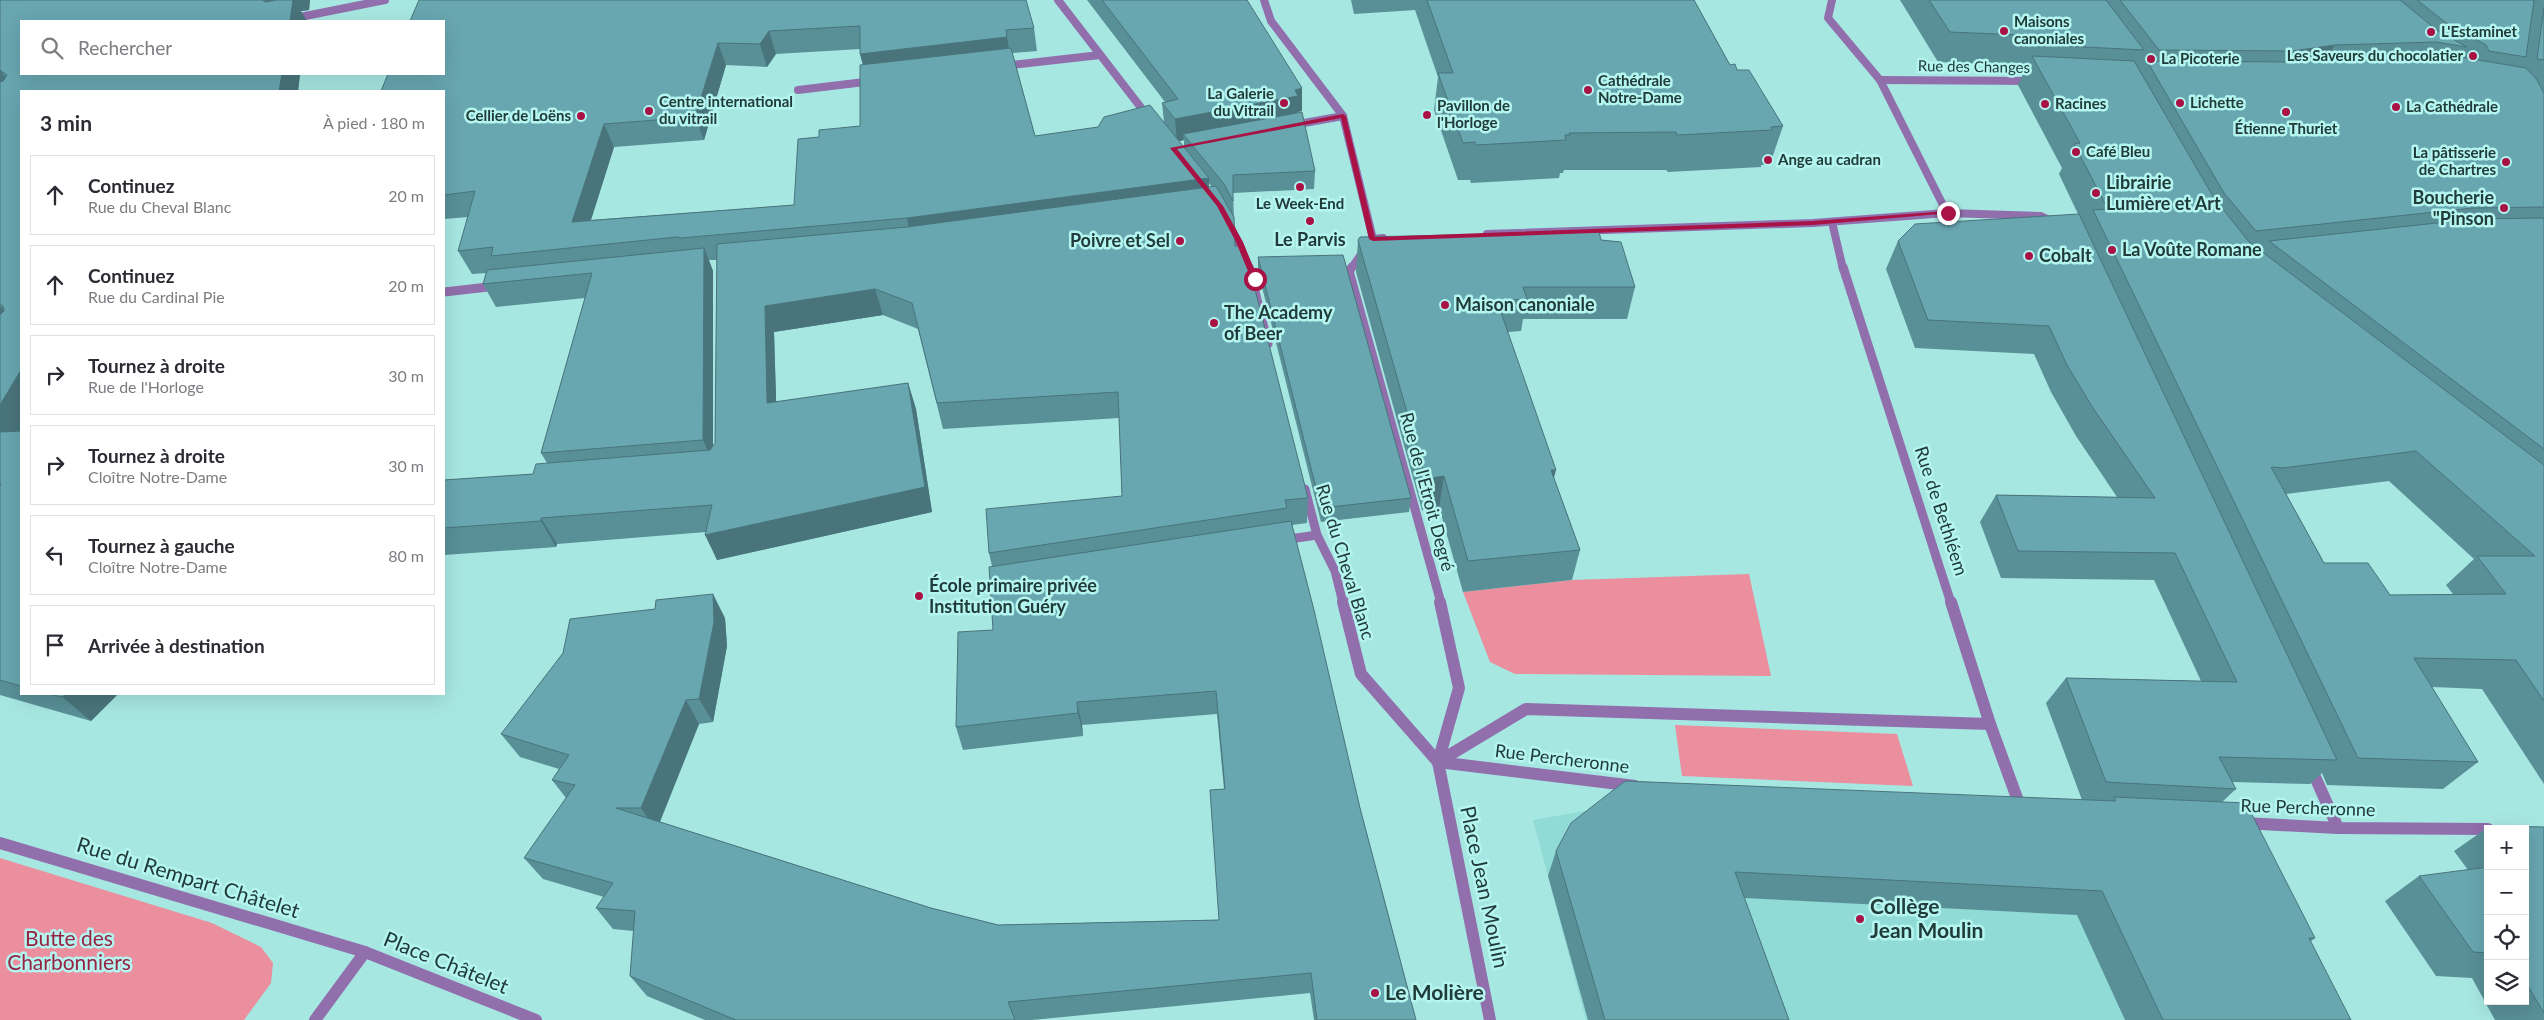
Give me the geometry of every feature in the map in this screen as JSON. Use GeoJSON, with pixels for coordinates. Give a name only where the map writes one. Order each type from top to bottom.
{"type":"FeatureCollection","features":[{"type":"Feature","properties":{"kind":"street"},"geometry":{"type":"LineString","coordinates":[[284,20],[385,0]]}},
{"type":"Feature","properties":{"kind":"street"},"geometry":{"type":"LineString","coordinates":[[1058,0],[1157,128]]}},
{"type":"Feature","properties":{"kind":"street"},"geometry":{"type":"LineString","coordinates":[[1264,0],[1271,21],[1343,116],[1373,239],[1392,238]]}},
{"type":"Feature","properties":{"kind":"street"},"geometry":{"type":"LineString","coordinates":[[1832,0],[1828,18],[1880,80],[1948,213]]}},
{"type":"Feature","properties":{"kind":"street"},"geometry":{"type":"LineString","coordinates":[[992,68],[1100,55]]}},
{"type":"Feature","properties":{"kind":"street"},"geometry":{"type":"LineString","coordinates":[[798,90],[885,80]]}},
{"type":"Feature","properties":{"kind":"street","name":"Rue des Changes"},"geometry":{"type":"LineString","coordinates":[[1880,80],[2044,81]]}},
{"type":"Feature","properties":{"kind":"street"},"geometry":{"type":"LineString","coordinates":[[1287,126],[1343,116]]}},
{"type":"Feature","properties":{"kind":"street"},"geometry":{"type":"LineString","coordinates":[[1224,213],[1240,242],[1255,279],[1271,356]]}},
{"type":"Feature","properties":{"kind":"street"},"geometry":{"type":"LineString","coordinates":[[1482,234],[1832,222],[1948,213],[2041,216],[2056,223]]}},
{"type":"Feature","properties":{"kind":"street","name":"Rue de Bethléem"},"geometry":{"type":"LineString","coordinates":[[1832,222],[1838,255],[1990,724],[2021,810]]}},
{"type":"Feature","properties":{"kind":"street","name":"Rue de l'Etroit Degré"},"geometry":{"type":"LineString","coordinates":[[1373,239],[1349,270],[1439,596],[1459,688],[1438,762]]}},
{"type":"Feature","properties":{"kind":"street"},"geometry":{"type":"LineString","coordinates":[[445,292],[503,286]]}},
{"type":"Feature","properties":{"kind":"street","name":"Rue du Cheval Blanc"},"geometry":{"type":"LineString","coordinates":[[1302,478],[1317,535],[1335,571],[1361,674],[1438,762]]}},
{"type":"Feature","properties":{"kind":"street"},"geometry":{"type":"LineString","coordinates":[[1268,542],[1317,535]]}},
{"type":"Feature","properties":{"kind":"street","name":"Rue Percheronne"},"geometry":{"type":"LineString","coordinates":[[1438,762],[1526,709],[1990,724]]}},
{"type":"Feature","properties":{"kind":"street"},"geometry":{"type":"LineString","coordinates":[[2306,756],[2338,828]]}},
{"type":"Feature","properties":{"kind":"street","name":"Rue Percheronne"},"geometry":{"type":"LineString","coordinates":[[1438,762],[1643,787]]}},
{"type":"Feature","properties":{"kind":"street","name":"Place Jean Moulin"},"geometry":{"type":"LineString","coordinates":[[1438,762],[1490,1020]]}},
{"type":"Feature","properties":{"kind":"street","name":"Rue Percheronne"},"geometry":{"type":"LineString","coordinates":[[2232,822],[2338,828],[2484,829]]}},
{"type":"Feature","properties":{"kind":"street","name":"Rue du Rempart Châtelet"},"geometry":{"type":"LineString","coordinates":[[0,842],[365,952]]}},
{"type":"Feature","properties":{"kind":"street","name":"Place Châtelet"},"geometry":{"type":"LineString","coordinates":[[315,1020],[365,952],[536,1020]]}},
{"type":"Feature","properties":{"kind":"shaded area","name":"Collège Jean Moulin"},"geometry":{"type":"Polygon","coordinates":[[[1607,807],[2119,828],[2209,1020],[1586,1020],[1533,820],[1607,807]]]}},
{"type":"Feature","properties":{"kind":"green space"},"geometry":{"type":"Polygon","coordinates":[[[1749,574],[1771,676],[1515,674],[1490,662],[1463,592],[1572,580],[1749,574]]]}},
{"type":"Feature","properties":{"kind":"green space"},"geometry":{"type":"Polygon","coordinates":[[[1675,725],[1897,734],[1913,786],[1682,776],[1675,725]]]}},
{"type":"Feature","properties":{"kind":"green space","name":"Butte des Charbonniers"},"geometry":{"type":"Polygon","coordinates":[[[0,858],[212,923],[261,947],[273,963],[271,983],[244,1020],[0,1020],[0,858]]]}},
{"type":"Feature","properties":{"kind":"building"},"geometry":{"type":"Polygon","coordinates":[[[0,0],[262,0],[266,2],[293,0],[290,20],[20,20],[20,75],[282,75],[279,90],[20,90],[20,372],[0,405],[0,315],[4,311],[3,306],[0,304],[0,82],[7,75],[0,70],[0,0]]]}},
{"type":"Feature","properties":{"kind":"building"},"geometry":{"type":"Polygon","coordinates":[[[419,0],[1026,0],[1034,28],[1006,30],[1007,37],[860,54],[860,26],[769,31],[760,44],[718,43],[695,117],[604,124],[572,222],[794,205],[798,139],[819,137],[819,130],[860,126],[860,65],[1011,48],[1035,136],[1098,127],[1104,117],[1150,105],[1209,178],[907,218],[677,237],[491,256],[493,247],[458,251],[475,191],[445,195],[445,90],[381,90],[388,75],[445,75],[445,20],[410,20],[419,0]]]}},
{"type":"Feature","properties":{"kind":"building"},"geometry":{"type":"Polygon","coordinates":[[[1102,0],[1247,0],[1302,88],[1295,90],[1298,96],[1175,119],[1162,103],[1178,99],[1102,0]]]}},
{"type":"Feature","properties":{"kind":"building","name":"Cathédrale Notre-Dame"},"geometry":{"type":"Polygon","coordinates":[[[1427,0],[1694,0],[1730,65],[1735,64],[1737,70],[1749,70],[1783,126],[1771,127],[1772,130],[1677,135],[1676,132],[1569,133],[1570,135],[1565,135],[1566,140],[1476,145],[1475,142],[1463,143],[1438,73],[1453,73],[1427,0]]]}},
{"type":"Feature","properties":{"kind":"building"},"geometry":{"type":"Polygon","coordinates":[[[1929,0],[2106,0],[2144,50],[2026,44],[2021,35],[1950,32],[1929,0]]]}},
{"type":"Feature","properties":{"kind":"building"},"geometry":{"type":"Polygon","coordinates":[[[2120,0],[2400,0],[2438,31],[2467,47],[2436,42],[2335,45],[2292,51],[2159,50],[2120,0]]]}},
{"type":"Feature","properties":{"kind":"building"},"geometry":{"type":"Polygon","coordinates":[[[2417,0],[2534,0],[2526,57],[2489,51],[2486,45],[2445,22],[2417,0]]]}},
{"type":"Feature","properties":{"kind":"building"},"geometry":{"type":"Polygon","coordinates":[[[2544,7],[2544,60],[2537,59],[2544,7]]]}},
{"type":"Feature","properties":{"kind":"building"},"geometry":{"type":"Polygon","coordinates":[[[2436,53],[2526,68],[2537,80],[2544,93],[2544,207],[2473,208],[2256,231],[2224,193],[2147,61],[2292,62],[2335,56],[2436,53]]]}},
{"type":"Feature","properties":{"kind":"building"},"geometry":{"type":"Polygon","coordinates":[[[2032,56],[2134,61],[2214,198],[2249,242],[2544,465],[2544,701],[2516,660],[2414,658],[2478,762],[2358,758],[2093,210],[2108,209],[2074,144],[2080,143],[2032,56]],[[2416,451],[2283,468],[2271,467],[2324,563],[2368,563],[2390,595],[2506,594],[2477,556],[2535,556],[2416,451]]]}},
{"type":"Feature","properties":{"kind":"building"},"geometry":{"type":"Polygon","coordinates":[[[1302,112],[1315,171],[1233,175],[1233,201],[1224,184],[1183,134],[1302,112]]]}},
{"type":"Feature","properties":{"kind":"building"},"geometry":{"type":"Polygon","coordinates":[[[1216,186],[1234,217],[1235,246],[1244,246],[1308,498],[1285,500],[1287,508],[989,553],[986,509],[1122,496],[1118,392],[937,403],[912,303],[875,289],[765,306],[767,403],[908,383],[925,487],[705,535],[712,505],[541,518],[541,521],[445,528],[445,480],[533,474],[536,464],[710,450],[715,443],[717,244],[907,227],[1216,186]]]}},
{"type":"Feature","properties":{"kind":"building"},"geometry":{"type":"Polygon","coordinates":[[[2079,214],[2337,760],[2219,757],[2236,789],[2106,782],[2066,678],[2237,682],[2175,553],[2018,551],[1996,495],[2155,498],[2093,408],[2067,365],[2049,326],[1928,320],[1898,241],[1915,224],[2079,214]]]}},
{"type":"Feature","properties":{"kind":"building"},"geometry":{"type":"Polygon","coordinates":[[[2544,218],[2544,449],[2269,241],[2474,219],[2544,218]]]}},
{"type":"Feature","properties":{"kind":"building"},"geometry":{"type":"Polygon","coordinates":[[[1599,232],[1601,240],[1621,242],[1635,287],[1523,287],[1527,299],[1497,301],[1556,470],[1551,470],[1580,550],[1468,561],[1444,476],[1426,479],[1358,240],[1360,237],[1599,232]]]}},
{"type":"Feature","properties":{"kind":"building"},"geometry":{"type":"Polygon","coordinates":[[[704,248],[703,440],[541,453],[592,273],[483,284],[487,270],[704,248]]]}},
{"type":"Feature","properties":{"kind":"building"},"geometry":{"type":"Polygon","coordinates":[[[1343,255],[1411,498],[1321,508],[1258,257],[1343,255]]]}},
{"type":"Feature","properties":{"kind":"building"},"geometry":{"type":"Polygon","coordinates":[[[20,431],[20,686],[0,680],[0,432],[20,431]]]}},
{"type":"Feature","properties":{"kind":"building"},"geometry":{"type":"Polygon","coordinates":[[[1291,521],[1314,610],[1360,808],[1416,1020],[1317,1020],[1311,973],[1008,1002],[1015,1020],[736,1020],[630,976],[635,911],[596,908],[613,883],[524,858],[575,785],[552,780],[569,755],[501,734],[563,653],[570,619],[655,609],[656,600],[713,594],[714,622],[699,699],[686,700],[641,808],[616,808],[931,908],[998,925],[1219,920],[1210,790],[1225,789],[1216,691],[1077,702],[1078,713],[956,727],[958,632],[993,630],[989,567],[1291,521]]]}},
{"type":"Feature","properties":{"kind":"building"},"geometry":{"type":"Polygon","coordinates":[[[1625,781],[2116,801],[2114,797],[2246,803],[2315,938],[2309,938],[2351,1020],[2163,1020],[2102,891],[1735,872],[1789,1020],[1605,1020],[1556,851],[1571,823],[1625,781]]]}},
{"type":"Feature","properties":{"kind":"building"},"geometry":{"type":"Polygon","coordinates":[[[2529,827],[2544,827],[2544,1013],[2529,988],[2529,827]]]}},
{"type":"Feature","properties":{"kind":"building"},"geometry":{"type":"Polygon","coordinates":[[[2484,868],[2484,953],[2473,952],[2419,876],[2484,868]]]}},
{"type":"Feature","properties":{"kind":"place","name":"Maisons canoniales"},"geometry":{"type":"Point","coordinates":[2004,31]}},
{"type":"Feature","properties":{"kind":"place","name":"L'Estaminet"},"geometry":{"type":"Point","coordinates":[2431,32]}},
{"type":"Feature","properties":{"kind":"place","name":"Les Saveurs du chocolatier"},"geometry":{"type":"Point","coordinates":[2473,56]}},
{"type":"Feature","properties":{"kind":"place","name":"La Picoterie"},"geometry":{"type":"Point","coordinates":[2151,59]}},
{"type":"Feature","properties":{"kind":"place","name":"Cathédrale Notre-Dame"},"geometry":{"type":"Point","coordinates":[1588,90]}},
{"type":"Feature","properties":{"kind":"place","name":"La Galerie du Vitrail"},"geometry":{"type":"Point","coordinates":[1284,103]}},
{"type":"Feature","properties":{"kind":"place","name":"Lichette"},"geometry":{"type":"Point","coordinates":[2180,103]}},
{"type":"Feature","properties":{"kind":"place","name":"Racines"},"geometry":{"type":"Point","coordinates":[2045,104]}},
{"type":"Feature","properties":{"kind":"place","name":"La Cathédrale"},"geometry":{"type":"Point","coordinates":[2396,107]}},
{"type":"Feature","properties":{"kind":"place","name":"Centre international du vitrail"},"geometry":{"type":"Point","coordinates":[649,111]}},
{"type":"Feature","properties":{"kind":"place","name":"Étienne Thuriet"},"geometry":{"type":"Point","coordinates":[2286,112]}},
{"type":"Feature","properties":{"kind":"place","name":"Pavillon de l'Horloge"},"geometry":{"type":"Point","coordinates":[1427,115]}},
{"type":"Feature","properties":{"kind":"place","name":"Cellier de Loëns"},"geometry":{"type":"Point","coordinates":[581,116]}},
{"type":"Feature","properties":{"kind":"place","name":"Café Bleu"},"geometry":{"type":"Point","coordinates":[2076,152]}},
{"type":"Feature","properties":{"kind":"place","name":"Ange au cadran"},"geometry":{"type":"Point","coordinates":[1768,160]}},
{"type":"Feature","properties":{"kind":"place","name":"La pâtisserie de Chartres"},"geometry":{"type":"Point","coordinates":[2506,162]}},
{"type":"Feature","properties":{"kind":"place","name":"Le Week-End"},"geometry":{"type":"Point","coordinates":[1300,187]}},
{"type":"Feature","properties":{"kind":"place","name":"Librairie Lumière et Art"},"geometry":{"type":"Point","coordinates":[2096,193]}},
{"type":"Feature","properties":{"kind":"place","name":"Boucherie \"Pinson"},"geometry":{"type":"Point","coordinates":[2504,208]}},
{"type":"Feature","properties":{"kind":"place","name":"Le Parvis"},"geometry":{"type":"Point","coordinates":[1310,221]}},
{"type":"Feature","properties":{"kind":"place","name":"Poivre et Sel"},"geometry":{"type":"Point","coordinates":[1180,241]}},
{"type":"Feature","properties":{"kind":"place","name":"La Voûte Romane"},"geometry":{"type":"Point","coordinates":[2112,250]}},
{"type":"Feature","properties":{"kind":"place","name":"Cobalt"},"geometry":{"type":"Point","coordinates":[2029,256]}},
{"type":"Feature","properties":{"kind":"place","name":"Maison canoniale"},"geometry":{"type":"Point","coordinates":[1445,305]}},
{"type":"Feature","properties":{"kind":"place","name":"The Academy of Beer"},"geometry":{"type":"Point","coordinates":[1214,323]}},
{"type":"Feature","properties":{"kind":"place","name":"École primaire privée Institution Guéry"},"geometry":{"type":"Point","coordinates":[919,596]}},
{"type":"Feature","properties":{"kind":"place","name":"Collège Jean Moulin"},"geometry":{"type":"Point","coordinates":[1860,919]}},
{"type":"Feature","properties":{"kind":"place","name":"Le Molière"},"geometry":{"type":"Point","coordinates":[1375,993]}},
{"type":"Feature","properties":{"kind":"route"},"geometry":{"type":"LineString","coordinates":[[1255,279],[1240,242],[1220,206],[1173,148],[1343,116],[1373,239],[1813,223],[1948,213]]}}]}
